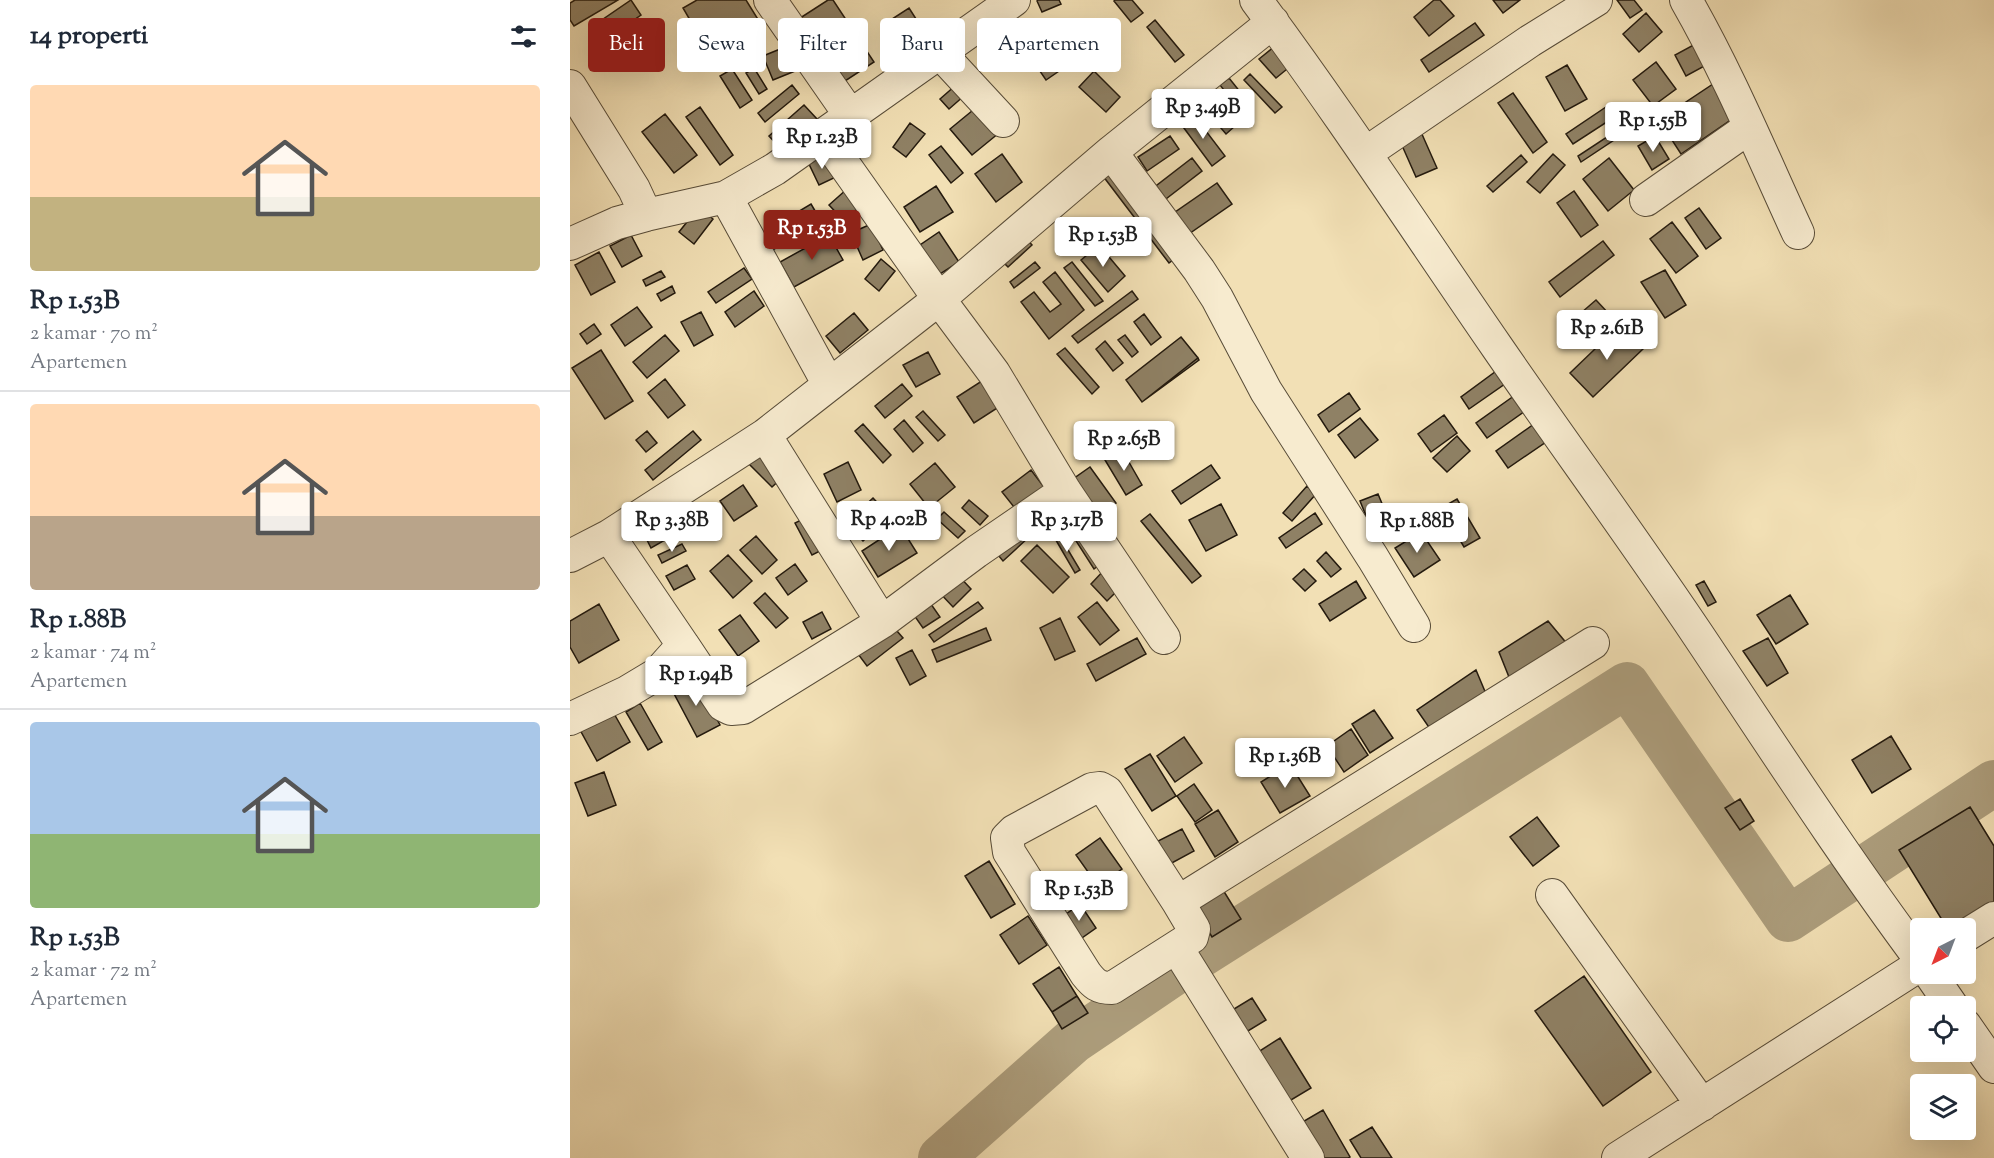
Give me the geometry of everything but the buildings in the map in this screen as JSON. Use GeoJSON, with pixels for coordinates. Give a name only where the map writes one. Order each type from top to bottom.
{"type":"FeatureCollection","features":[{"type":"Feature","properties":{"kind":"street"},"geometry":{"type":"LineString","coordinates":[[770,0],[850,115]]}},
{"type":"Feature","properties":{"kind":"street"},"geometry":{"type":"LineString","coordinates":[[965,34],[1014,0]]}},
{"type":"Feature","properties":{"kind":"street"},"geometry":{"type":"LineString","coordinates":[[1366,153],[1530,41],[1596,0]]}},
{"type":"Feature","properties":{"kind":"street"},"geometry":{"type":"LineString","coordinates":[[1686,0],[1750,127],[1798,233]]}},
{"type":"Feature","properties":{"kind":"street"},"geometry":{"type":"LineString","coordinates":[[570,556],[609,536],[765,435],[829,385],[939,298],[1111,152],[1266,8],[1696,632],[1840,849],[1910,945]]}},
{"type":"Feature","properties":{"kind":"street"},"geometry":{"type":"LineString","coordinates":[[570,244],[617,223],[726,197],[775,170],[911,72]]}},
{"type":"Feature","properties":{"kind":"street"},"geometry":{"type":"LineString","coordinates":[[958,72],[1003,122]]}},
{"type":"Feature","properties":{"kind":"street"},"geometry":{"type":"LineString","coordinates":[[570,86],[634,189],[646,215]]}},
{"type":"Feature","properties":{"kind":"street"},"geometry":{"type":"LineString","coordinates":[[1646,200],[1750,127]]}},
{"type":"Feature","properties":{"kind":"street"},"geometry":{"type":"LineString","coordinates":[[824,136],[994,373],[1065,491],[1164,638]]}},
{"type":"Feature","properties":{"kind":"street"},"geometry":{"type":"LineString","coordinates":[[1111,152],[1199,270],[1217,298],[1266,392],[1367,548],[1414,626]]}},
{"type":"Feature","properties":{"kind":"street"},"geometry":{"type":"LineString","coordinates":[[726,197],[829,385]]}},
{"type":"Feature","properties":{"kind":"street"},"geometry":{"type":"LineString","coordinates":[[765,435],[882,622]]}},
{"type":"Feature","properties":{"kind":"street"},"geometry":{"type":"LineString","coordinates":[[609,536],[723,705],[731,709],[738,709],[882,622],[976,552],[1065,491]]}},
{"type":"Feature","properties":{"kind":"street"},"geometry":{"type":"LineString","coordinates":[[1178,902],[1593,643]]}},
{"type":"Feature","properties":{"kind":"street"},"geometry":{"type":"LineString","coordinates":[[570,719],[627,692],[657,674],[683,645]]}},
{"type":"Feature","properties":{"kind":"street"},"geometry":{"type":"LineString","coordinates":[[1100,788],[1107,792],[1194,929],[1184,959],[1112,988],[1096,987],[1009,852],[1007,838],[1014,831],[1092,789],[1100,788]]}},
{"type":"Feature","properties":{"kind":"street"},"geometry":{"type":"LineString","coordinates":[[1552,895],[1702,1105]]}},
{"type":"Feature","properties":{"kind":"street"},"geometry":{"type":"LineString","coordinates":[[1976,929],[1994,918]]}},
{"type":"Feature","properties":{"kind":"street"},"geometry":{"type":"LineString","coordinates":[[1184,959],[1308,1158]]}},
{"type":"Feature","properties":{"kind":"street"},"geometry":{"type":"LineString","coordinates":[[1618,1158],[1910,971]]}},
{"type":"Feature","properties":{"kind":"street"},"geometry":{"type":"LineString","coordinates":[[1976,1041],[1994,1067]]}},
{"type":"Feature","properties":{"kind":"waterway"},"geometry":{"type":"LineString","coordinates":[[941,1158],[1073,1041],[1197,957],[1627,685],[1788,919],[1994,783]]}}]}
